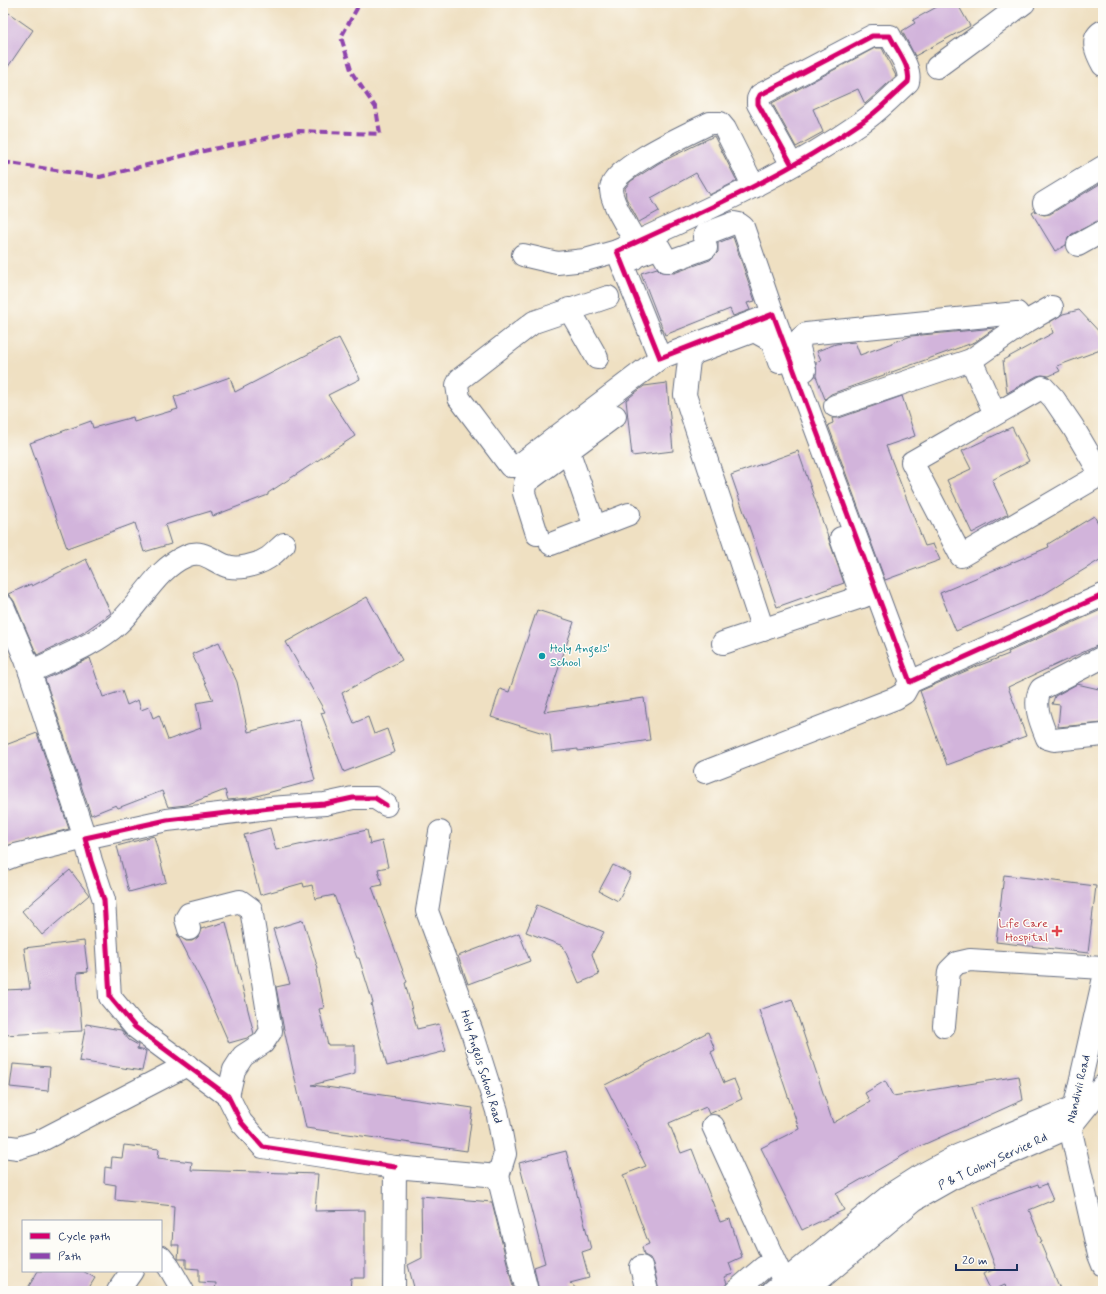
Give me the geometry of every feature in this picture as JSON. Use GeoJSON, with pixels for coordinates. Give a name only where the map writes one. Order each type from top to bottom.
{"type":"FeatureCollection","features":[{"type":"Feature","properties":{"kind":"street"},"geometry":{"type":"LineString","coordinates":[[937,67],[1024,3]]}},
{"type":"Feature","properties":{"kind":"street"},"geometry":{"type":"LineString","coordinates":[[1103,31],[1099,33],[1095,41],[1095,50],[1103,65]]}},
{"type":"Feature","properties":{"kind":"street"},"geometry":{"type":"LineString","coordinates":[[523,255],[557,263],[585,260],[626,247],[754,187],[792,166],[860,124],[908,82],[909,77],[907,70],[890,36],[872,36],[760,95],[758,104],[792,166]]}},
{"type":"Feature","properties":{"kind":"street"},"geometry":{"type":"LineString","coordinates":[[665,356],[626,247],[611,188],[614,180],[630,165],[710,123],[720,123],[725,129],[754,187]]}},
{"type":"Feature","properties":{"kind":"street"},"geometry":{"type":"LineString","coordinates":[[1044,203],[1103,167]]}},
{"type":"Feature","properties":{"kind":"street"},"geometry":{"type":"LineString","coordinates":[[665,356],[633,265],[633,260],[636,256],[659,247],[667,261],[670,261],[706,248],[704,237],[705,234],[734,223],[739,224],[743,227],[869,595]]}},
{"type":"Feature","properties":{"kind":"street"},"geometry":{"type":"LineString","coordinates":[[1078,245],[1103,231]]}},
{"type":"Feature","properties":{"kind":"street"},"geometry":{"type":"LineString","coordinates":[[608,297],[534,322],[460,379],[457,385],[459,398],[512,467],[518,466],[615,416]]}},
{"type":"Feature","properties":{"kind":"street"},"geometry":{"type":"LineString","coordinates":[[835,406],[971,360],[1024,323],[1052,307]]}},
{"type":"Feature","properties":{"kind":"street"},"geometry":{"type":"LineString","coordinates":[[569,309],[596,358]]}},
{"type":"Feature","properties":{"kind":"street"},"geometry":{"type":"LineString","coordinates":[[806,372],[799,348],[800,339],[806,334],[1017,313],[1024,323]]}},
{"type":"Feature","properties":{"kind":"street"},"geometry":{"type":"LineString","coordinates":[[629,514],[595,527],[544,539],[524,488],[525,484],[565,442],[665,356],[773,314]]}},
{"type":"Feature","properties":{"kind":"street"},"geometry":{"type":"LineString","coordinates":[[763,630],[685,395],[689,360],[695,353],[754,331],[772,340],[869,595],[910,682]]}},
{"type":"Feature","properties":{"kind":"street"},"geometry":{"type":"LineString","coordinates":[[971,360],[995,414]]}},
{"type":"Feature","properties":{"kind":"street"},"geometry":{"type":"LineString","coordinates":[[1043,387],[1054,399],[1073,426],[1102,477],[960,556],[912,462],[1043,387]]}},
{"type":"Feature","properties":{"kind":"street"},"geometry":{"type":"LineString","coordinates":[[565,442],[595,527]]}},
{"type":"Feature","properties":{"kind":"street"},"geometry":{"type":"LineString","coordinates":[[30,672],[104,636],[136,606],[172,563],[187,555],[199,553],[207,555],[225,566],[234,568],[252,565],[268,558],[284,544]]}},
{"type":"Feature","properties":{"kind":"street"},"geometry":{"type":"LineString","coordinates":[[723,643],[869,595]]}},
{"type":"Feature","properties":{"kind":"street"},"geometry":{"type":"LineString","coordinates":[[705,772],[896,698],[904,693],[910,682],[1103,595]]}},
{"type":"Feature","properties":{"kind":"street"},"geometry":{"type":"LineString","coordinates":[[3,606],[30,672],[86,838],[91,861],[104,900],[110,997],[135,1027],[228,1096],[241,1122],[263,1147],[395,1167],[498,1176],[527,1291]]}},
{"type":"Feature","properties":{"kind":"street"},"geometry":{"type":"LineString","coordinates":[[1103,657],[1041,689],[1037,695],[1036,702],[1047,738],[1054,740],[1103,735]]}},
{"type":"Feature","properties":{"kind":"street"},"geometry":{"type":"LineString","coordinates":[[3,860],[16,855],[167,820],[270,808],[325,804],[353,798],[375,798],[386,805]]}},
{"type":"Feature","properties":{"kind":"street","name":"Holy Angels School Road"},"geometry":{"type":"LineString","coordinates":[[440,832],[427,911],[472,1032],[497,1111],[504,1154],[498,1176]]}},
{"type":"Feature","properties":{"kind":"street"},"geometry":{"type":"LineString","coordinates":[[189,929],[186,919],[189,914],[240,901],[251,908],[271,1031],[263,1043],[242,1056],[234,1070],[228,1096]]}},
{"type":"Feature","properties":{"kind":"street"},"geometry":{"type":"LineString","coordinates":[[944,1026],[949,971],[957,963],[970,960],[1103,968]]}},
{"type":"Feature","properties":{"kind":"street","name":"Nandivii Road"},"geometry":{"type":"LineString","coordinates":[[1103,982],[1072,1117],[1103,1265]]}},
{"type":"Feature","properties":{"kind":"street"},"geometry":{"type":"LineString","coordinates":[[3,1146],[18,1148],[38,1142],[186,1065]]}},
{"type":"Feature","properties":{"kind":"street"},"geometry":{"type":"LineString","coordinates":[[776,1289],[894,1192],[916,1178],[957,1156],[1072,1117],[1103,1086]]}},
{"type":"Feature","properties":{"kind":"street","name":"P & T Colony Service Rd"},"geometry":{"type":"LineString","coordinates":[[806,1291],[914,1200],[951,1179],[1072,1117]]}},
{"type":"Feature","properties":{"kind":"street"},"geometry":{"type":"LineString","coordinates":[[713,1126],[776,1289]]}},
{"type":"Feature","properties":{"kind":"street"},"geometry":{"type":"LineString","coordinates":[[394,1291],[395,1167]]}},
{"type":"Feature","properties":{"kind":"street"},"geometry":{"type":"LineString","coordinates":[[736,1211],[776,1289]]}},
{"type":"Feature","properties":{"kind":"street"},"geometry":{"type":"LineString","coordinates":[[162,1259],[169,1267],[183,1291]]}},
{"type":"Feature","properties":{"kind":"street"},"geometry":{"type":"LineString","coordinates":[[641,1267],[647,1291]]}},
{"type":"Feature","properties":{"kind":"street"},"geometry":{"type":"LineString","coordinates":[[736,1291],[764,1267]]}},
{"type":"Feature","properties":{"kind":"street"},"geometry":{"type":"LineString","coordinates":[[118,1291],[131,1272]]}},
{"type":"Feature","properties":{"kind":"building"},"geometry":{"type":"Polygon","coordinates":[[[944,3],[957,3],[970,26],[915,56],[902,31],[915,23],[913,20],[944,3]]]}},
{"type":"Feature","properties":{"kind":"building"},"geometry":{"type":"Polygon","coordinates":[[[3,9],[33,30],[3,74],[3,9]]]}},
{"type":"Feature","properties":{"kind":"building"},"geometry":{"type":"Polygon","coordinates":[[[875,48],[882,48],[896,76],[865,104],[858,89],[813,109],[823,132],[796,147],[772,103],[875,48]]]}},
{"type":"Feature","properties":{"kind":"building"},"geometry":{"type":"Polygon","coordinates":[[[714,136],[737,181],[709,195],[696,173],[651,198],[659,211],[639,222],[626,198],[625,188],[631,181],[659,163],[714,136]]]}},
{"type":"Feature","properties":{"kind":"building"},"geometry":{"type":"Polygon","coordinates":[[[1103,182],[1103,219],[1072,234],[1068,238],[1066,245],[1055,251],[1032,213],[1035,211],[1044,215],[1050,214],[1103,182]]]}},
{"type":"Feature","properties":{"kind":"building"},"geometry":{"type":"Polygon","coordinates":[[[733,237],[755,301],[747,303],[750,310],[733,316],[730,309],[665,335],[641,273],[657,268],[661,272],[674,273],[710,260],[718,252],[718,243],[733,237]]]}},
{"type":"Feature","properties":{"kind":"building"},"geometry":{"type":"Polygon","coordinates":[[[1079,310],[1103,336],[1103,349],[1057,366],[1060,371],[1049,376],[1037,376],[1007,393],[1003,360],[1053,333],[1050,322],[1063,314],[1079,310]]]}},
{"type":"Feature","properties":{"kind":"building"},"geometry":{"type":"Polygon","coordinates":[[[995,328],[975,342],[831,394],[825,399],[816,376],[816,362],[821,360],[817,351],[836,344],[855,342],[860,355],[911,336],[995,328]]]}},
{"type":"Feature","properties":{"kind":"building"},"geometry":{"type":"Polygon","coordinates":[[[339,338],[360,379],[328,395],[355,436],[268,493],[268,495],[213,516],[211,511],[165,525],[171,544],[144,552],[135,523],[67,548],[30,443],[91,421],[93,428],[133,417],[134,422],[178,409],[174,397],[230,377],[235,392],[339,338]]]}},
{"type":"Feature","properties":{"kind":"building"},"geometry":{"type":"Polygon","coordinates":[[[667,383],[673,451],[632,456],[626,400],[644,386],[667,383]]]}},
{"type":"Feature","properties":{"kind":"building"},"geometry":{"type":"Polygon","coordinates":[[[902,396],[915,436],[886,446],[925,546],[933,544],[940,560],[885,580],[828,425],[833,423],[832,418],[839,418],[902,396]]]}},
{"type":"Feature","properties":{"kind":"building"},"geometry":{"type":"Polygon","coordinates":[[[1012,427],[1029,461],[992,480],[1008,514],[972,533],[947,480],[971,469],[962,451],[1012,427]]]}},
{"type":"Feature","properties":{"kind":"building"},"geometry":{"type":"Polygon","coordinates":[[[798,451],[844,583],[777,607],[731,475],[798,451]]]}},
{"type":"Feature","properties":{"kind":"building"},"geometry":{"type":"Polygon","coordinates":[[[1094,516],[1103,531],[1103,558],[1044,594],[956,631],[940,593],[1049,547],[1048,544],[1094,516]]]}},
{"type":"Feature","properties":{"kind":"building"},"geometry":{"type":"Polygon","coordinates":[[[86,559],[111,613],[81,634],[37,655],[14,601],[8,594],[31,584],[32,586],[86,559]]]}},
{"type":"Feature","properties":{"kind":"building"},"geometry":{"type":"Polygon","coordinates":[[[367,597],[402,660],[342,693],[354,723],[368,717],[374,734],[387,729],[395,752],[344,772],[321,713],[325,712],[286,642],[367,597]]]}},
{"type":"Feature","properties":{"kind":"building"},"geometry":{"type":"Polygon","coordinates":[[[1103,609],[1103,643],[1008,687],[1026,736],[947,765],[920,691],[1009,654],[1008,652],[1103,609]]]}},
{"type":"Feature","properties":{"kind":"building","name":"Holy Angels' School"},"geometry":{"type":"Polygon","coordinates":[[[537,610],[574,622],[544,712],[644,698],[650,740],[578,751],[578,749],[552,752],[550,735],[491,717],[500,689],[509,692],[537,610]]]}},
{"type":"Feature","properties":{"kind":"building"},"geometry":{"type":"Polygon","coordinates":[[[219,642],[237,682],[248,732],[299,719],[315,780],[249,798],[228,800],[225,790],[186,805],[168,807],[162,791],[118,808],[116,805],[91,815],[45,679],[90,658],[103,697],[122,691],[127,705],[138,700],[141,710],[149,707],[153,718],[159,715],[168,740],[201,728],[196,703],[213,700],[192,654],[219,642]]]}},
{"type":"Feature","properties":{"kind":"building"},"geometry":{"type":"Polygon","coordinates":[[[1077,684],[1103,690],[1103,723],[1058,727],[1060,705],[1052,704],[1055,696],[1077,684]]]}},
{"type":"Feature","properties":{"kind":"building"},"geometry":{"type":"Polygon","coordinates":[[[37,733],[69,829],[3,847],[3,746],[37,733]]]}},
{"type":"Feature","properties":{"kind":"building"},"geometry":{"type":"Polygon","coordinates":[[[270,828],[276,850],[367,830],[370,844],[382,841],[388,867],[378,869],[382,885],[372,887],[407,982],[405,983],[417,1029],[439,1024],[446,1051],[387,1066],[371,1004],[373,1003],[359,958],[357,958],[334,895],[315,899],[312,885],[304,887],[303,883],[260,895],[244,835],[270,828]]]}},
{"type":"Feature","properties":{"kind":"building"},"geometry":{"type":"Polygon","coordinates":[[[154,836],[166,882],[129,892],[117,846],[154,836]]]}},
{"type":"Feature","properties":{"kind":"building"},"geometry":{"type":"Polygon","coordinates":[[[613,865],[631,874],[618,901],[599,891],[613,865]]]}},
{"type":"Feature","properties":{"kind":"building"},"geometry":{"type":"Polygon","coordinates":[[[70,870],[89,895],[42,935],[22,911],[70,870]]]}},
{"type":"Feature","properties":{"kind":"building"},"geometry":{"type":"Polygon","coordinates":[[[1004,875],[1096,886],[1088,953],[996,942],[1004,875]]]}},
{"type":"Feature","properties":{"kind":"building"},"geometry":{"type":"Polygon","coordinates":[[[537,905],[604,932],[592,954],[599,975],[579,983],[563,946],[526,932],[537,905]]]}},
{"type":"Feature","properties":{"kind":"building"},"geometry":{"type":"Polygon","coordinates":[[[303,920],[318,969],[316,970],[324,1008],[319,1009],[328,1045],[355,1045],[355,1074],[312,1085],[473,1108],[467,1151],[306,1128],[276,987],[290,984],[273,929],[303,920]]]}},
{"type":"Feature","properties":{"kind":"building"},"geometry":{"type":"Polygon","coordinates":[[[226,922],[254,1034],[247,1038],[229,1043],[205,988],[177,934],[186,941],[192,941],[198,937],[201,929],[226,922]]]}},
{"type":"Feature","properties":{"kind":"building"},"geometry":{"type":"Polygon","coordinates":[[[519,933],[530,961],[468,984],[458,956],[519,933]]]}},
{"type":"Feature","properties":{"kind":"building"},"geometry":{"type":"Polygon","coordinates":[[[84,941],[88,972],[77,973],[82,1031],[3,1035],[3,990],[30,989],[24,948],[84,941]]]}},
{"type":"Feature","properties":{"kind":"building"},"geometry":{"type":"Polygon","coordinates":[[[792,999],[833,1123],[870,1102],[865,1093],[885,1081],[893,1096],[1019,1076],[1023,1100],[914,1149],[836,1194],[844,1210],[802,1230],[761,1148],[799,1129],[759,1010],[792,999]]]}},
{"type":"Feature","properties":{"kind":"building"},"geometry":{"type":"Polygon","coordinates":[[[86,1024],[121,1030],[129,1040],[138,1045],[137,1049],[146,1051],[142,1071],[79,1061],[86,1024]]]}},
{"type":"Feature","properties":{"kind":"building"},"geometry":{"type":"Polygon","coordinates":[[[708,1032],[715,1050],[711,1052],[724,1083],[734,1079],[742,1099],[709,1114],[706,1107],[669,1123],[681,1153],[692,1149],[720,1222],[730,1219],[742,1257],[729,1263],[733,1274],[724,1277],[727,1283],[724,1288],[718,1291],[659,1291],[653,1264],[650,1258],[644,1255],[642,1247],[649,1244],[623,1175],[646,1166],[605,1085],[708,1032]]]}},
{"type":"Feature","properties":{"kind":"building"},"geometry":{"type":"Polygon","coordinates":[[[13,1064],[50,1067],[48,1091],[10,1087],[13,1064]]]}},
{"type":"Feature","properties":{"kind":"building"},"geometry":{"type":"Polygon","coordinates":[[[124,1145],[159,1149],[158,1158],[192,1162],[191,1170],[318,1174],[315,1211],[365,1210],[365,1278],[351,1278],[350,1291],[215,1291],[216,1283],[199,1282],[199,1269],[186,1268],[186,1259],[178,1259],[179,1245],[172,1245],[174,1206],[115,1200],[116,1185],[104,1183],[105,1167],[111,1168],[112,1157],[122,1158],[124,1145]]]}},
{"type":"Feature","properties":{"kind":"building"},"geometry":{"type":"Polygon","coordinates":[[[566,1151],[591,1249],[582,1252],[589,1278],[570,1283],[579,1291],[539,1291],[534,1267],[545,1263],[519,1163],[566,1151]]]}},
{"type":"Feature","properties":{"kind":"building"},"geometry":{"type":"Polygon","coordinates":[[[1038,1184],[1039,1187],[1046,1184],[1053,1200],[1029,1210],[1042,1242],[1040,1242],[1061,1291],[1007,1291],[1005,1285],[991,1291],[983,1274],[996,1269],[973,1207],[1038,1184]]]}},
{"type":"Feature","properties":{"kind":"building"},"geometry":{"type":"Polygon","coordinates":[[[421,1196],[492,1202],[514,1291],[415,1291],[408,1265],[422,1258],[421,1196]]]}},
{"type":"Feature","properties":{"kind":"building"},"geometry":{"type":"Polygon","coordinates":[[[37,1272],[85,1272],[95,1278],[87,1291],[26,1291],[37,1272]]]}},
{"type":"Feature","properties":{"kind":"marked path"},"geometry":{"type":"LineString","coordinates":[[3,162],[100,177],[194,153],[299,131],[380,134],[376,108],[352,73],[341,37],[360,3]]}},
{"type":"Feature","properties":{"kind":"cycle path"},"geometry":{"type":"LineString","coordinates":[[792,165],[758,104],[760,95],[872,36],[890,36],[906,65],[909,77],[908,82],[866,120],[801,160],[771,177],[741,193],[617,251],[660,358],[773,314],[910,682],[1103,595]]}},
{"type":"Feature","properties":{"kind":"cycle path"},"geometry":{"type":"LineString","coordinates":[[386,805],[375,798],[353,798],[325,804],[270,808],[167,820],[85,838],[104,900],[110,997],[135,1027],[228,1096],[241,1122],[263,1147],[395,1167]]}},
{"type":"Feature","properties":{"kind":"place","name":"Holy Angels' School"},"geometry":{"type":"Point","coordinates":[542,656]}},
{"type":"Feature","properties":{"kind":"place","name":"Life Care Hospital"},"geometry":{"type":"Point","coordinates":[1057,931]}}]}
